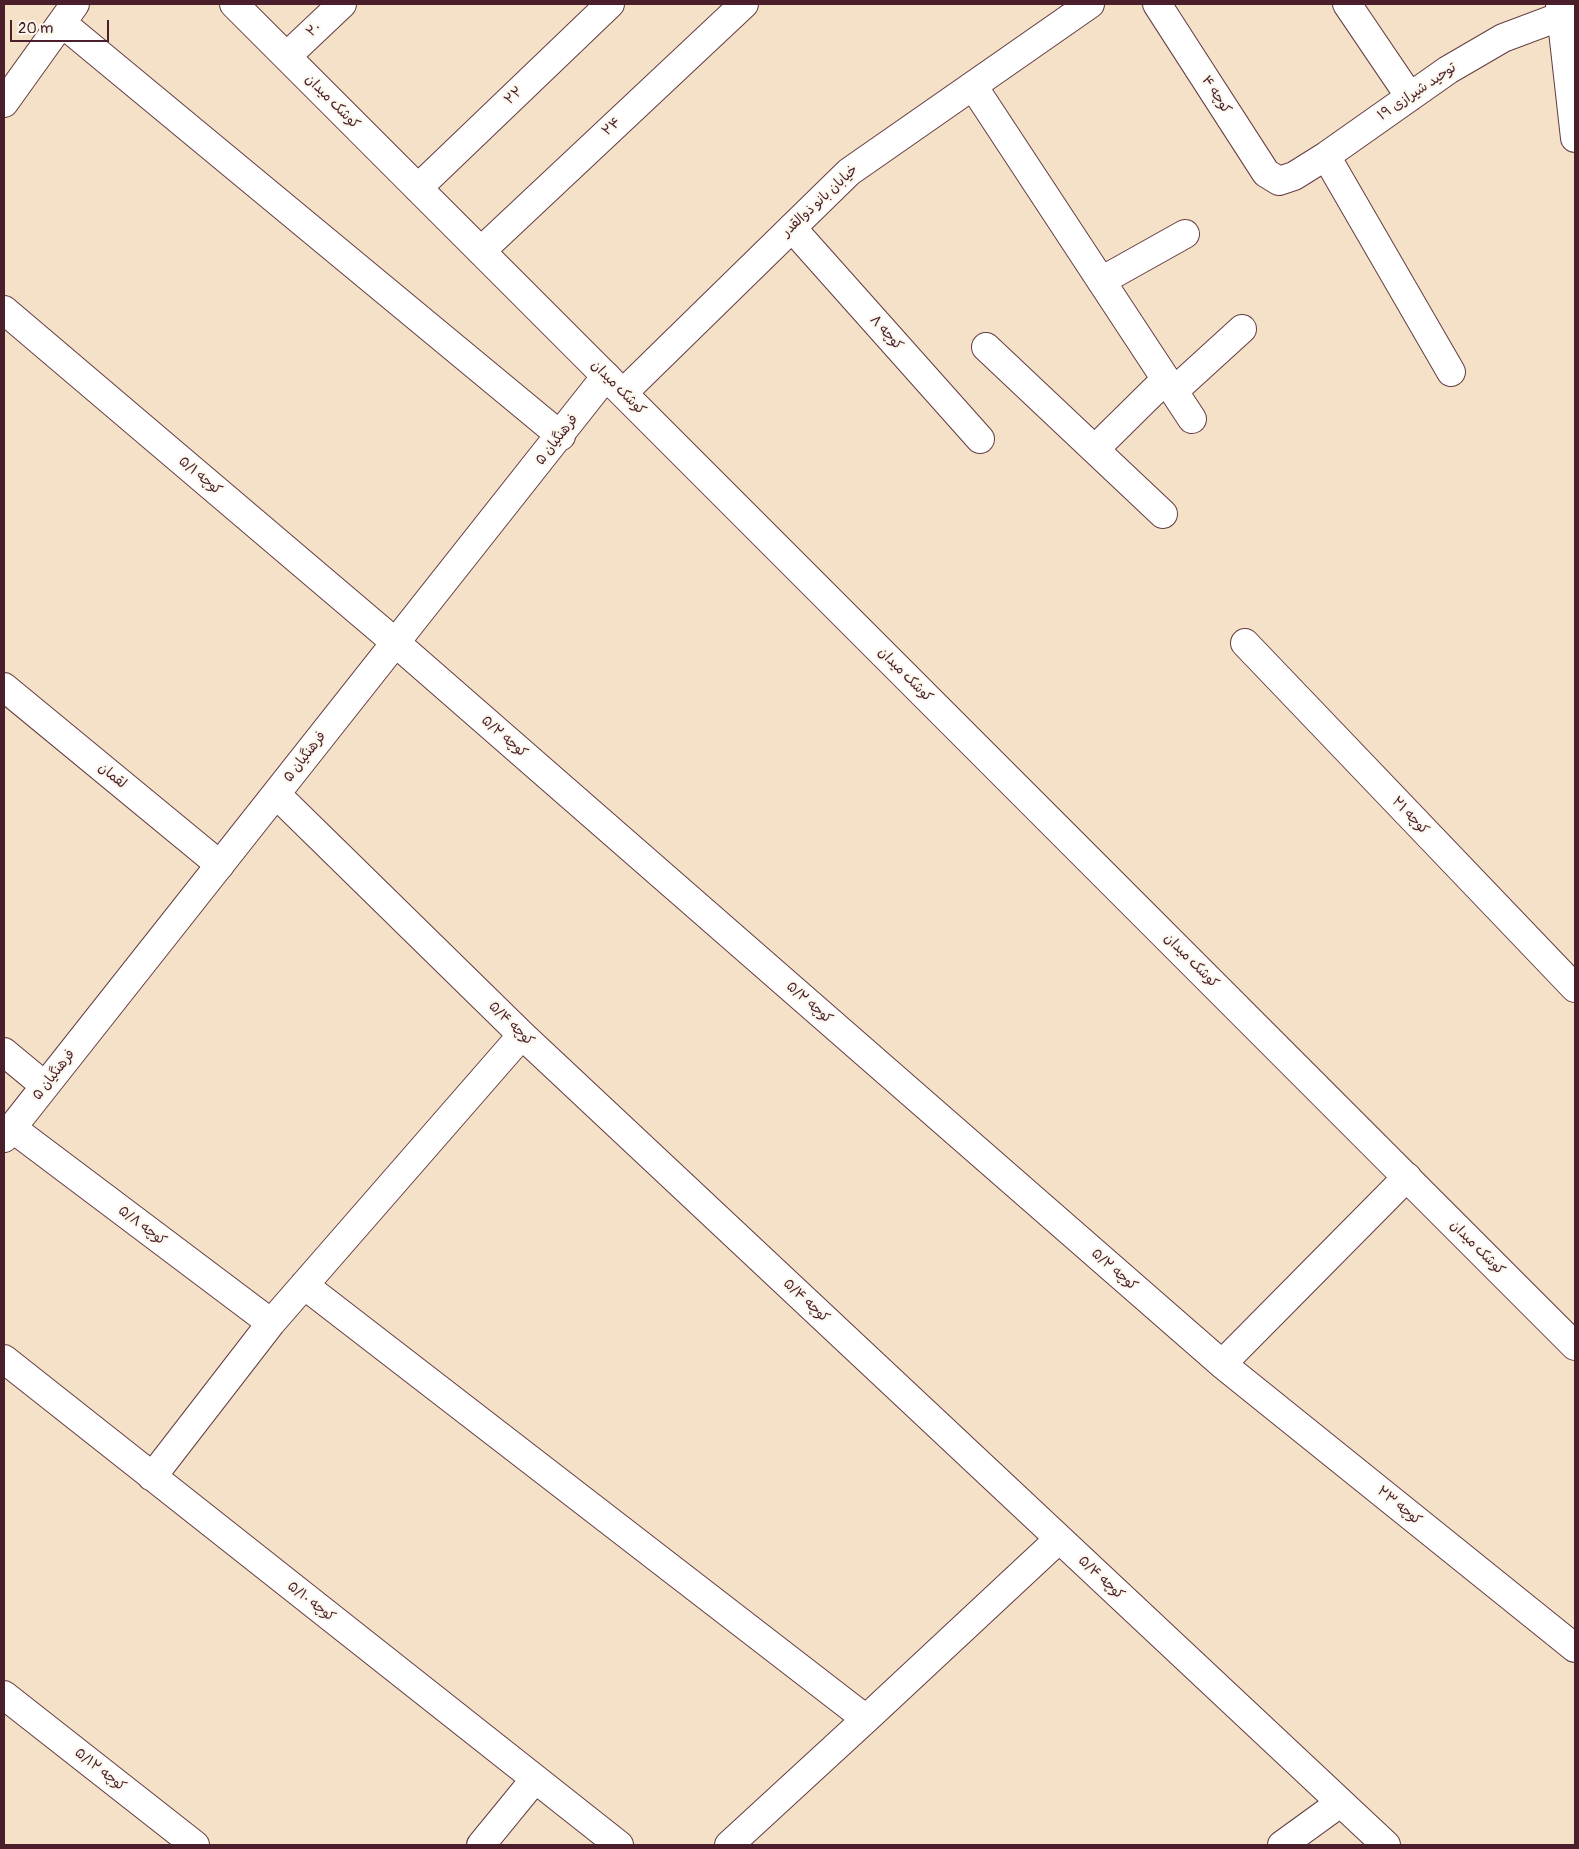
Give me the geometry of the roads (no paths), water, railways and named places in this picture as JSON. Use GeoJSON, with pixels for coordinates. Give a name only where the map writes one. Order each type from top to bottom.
{"type":"FeatureCollection","features":[{"type":"Feature","properties":{"kind":"street","name":"کوشک میدان"},"geometry":{"type":"LineString","coordinates":[[234,4],[1575,1346]]}},
{"type":"Feature","properties":{"kind":"street","name":"۲۰"},"geometry":{"type":"LineString","coordinates":[[286,56],[342,4]]}},
{"type":"Feature","properties":{"kind":"street","name":"۲۲"},"geometry":{"type":"LineString","coordinates":[[418,188],[610,4]]}},
{"type":"Feature","properties":{"kind":"street","name":"۲۴"},"geometry":{"type":"LineString","coordinates":[[481,251],[744,4]]}},
{"type":"Feature","properties":{"kind":"street","name":"کوچه ۴"},"geometry":{"type":"LineString","coordinates":[[1157,4],[1266,173],[1279,181]]}},
{"type":"Feature","properties":{"kind":"street"},"geometry":{"type":"LineString","coordinates":[[1347,4],[1410,97]]}},
{"type":"Feature","properties":{"kind":"street","name":"خیابان بانو ذوالقدر"},"geometry":{"type":"LineString","coordinates":[[615,385],[792,228],[849,172],[973,86],[1080,6]]}},
{"type":"Feature","properties":{"kind":"street","name":"توحید شیرازی ۱۹"},"geometry":{"type":"LineString","coordinates":[[1279,181],[1294,176],[1326,156],[1448,70],[1503,38],[1566,10]]}},
{"type":"Feature","properties":{"kind":"street"},"geometry":{"type":"LineString","coordinates":[[1566,10],[1575,138]]}},
{"type":"Feature","properties":{"kind":"street"},"geometry":{"type":"LineString","coordinates":[[4,103],[69,13],[560,436]]}},
{"type":"Feature","properties":{"kind":"street"},"geometry":{"type":"LineString","coordinates":[[973,86],[1192,419]]}},
{"type":"Feature","properties":{"kind":"street"},"geometry":{"type":"LineString","coordinates":[[1326,156],[1452,372]]}},
{"type":"Feature","properties":{"kind":"street","name":"کوچه ۸"},"geometry":{"type":"LineString","coordinates":[[792,228],[980,439]]}},
{"type":"Feature","properties":{"kind":"street"},"geometry":{"type":"LineString","coordinates":[[1101,281],[1185,234]]}},
{"type":"Feature","properties":{"kind":"street","name":"کوچه ۵/۱"},"geometry":{"type":"LineString","coordinates":[[4,310],[396,643]]}},
{"type":"Feature","properties":{"kind":"street"},"geometry":{"type":"LineString","coordinates":[[1095,449],[1170,385],[1242,329]]}},
{"type":"Feature","properties":{"kind":"street"},"geometry":{"type":"LineString","coordinates":[[986,347],[1163,514]]}},
{"type":"Feature","properties":{"kind":"street","name":"فرهنگیان ۵"},"geometry":{"type":"LineString","coordinates":[[8,1133],[560,436],[615,385]]}},
{"type":"Feature","properties":{"kind":"street","name":"کوچه ۵/۲"},"geometry":{"type":"LineString","coordinates":[[396,643],[1222,1364]]}},
{"type":"Feature","properties":{"kind":"street","name":"کوچه ۲۱"},"geometry":{"type":"LineString","coordinates":[[1245,644],[1575,988]]}},
{"type":"Feature","properties":{"kind":"street","name":"لقمان"},"geometry":{"type":"LineString","coordinates":[[4,687],[220,865]]}},
{"type":"Feature","properties":{"kind":"street","name":"کوچه ۵/۴"},"geometry":{"type":"LineString","coordinates":[[276,794],[522,1035],[1386,1845]]}},
{"type":"Feature","properties":{"kind":"street"},"geometry":{"type":"LineString","coordinates":[[152,1477],[271,1323],[522,1035]]}},
{"type":"Feature","properties":{"kind":"street"},"geometry":{"type":"LineString","coordinates":[[4,1052],[45,1086]]}},
{"type":"Feature","properties":{"kind":"street","name":"کوچه ۵/۸"},"geometry":{"type":"LineString","coordinates":[[8,1133],[271,1323]]}},
{"type":"Feature","properties":{"kind":"street"},"geometry":{"type":"LineString","coordinates":[[1222,1364],[1406,1177]]}},
{"type":"Feature","properties":{"kind":"street"},"geometry":{"type":"LineString","coordinates":[[304,1285],[866,1720]]}},
{"type":"Feature","properties":{"kind":"street","name":"کوچه ۵/۱۰"},"geometry":{"type":"LineString","coordinates":[[4,1359],[619,1845]]}},
{"type":"Feature","properties":{"kind":"street","name":"کوچه ۲۳"},"geometry":{"type":"LineString","coordinates":[[1222,1364],[1575,1648]]}},
{"type":"Feature","properties":{"kind":"street"},"geometry":{"type":"LineString","coordinates":[[729,1845],[866,1720],[1058,1538]]}},
{"type":"Feature","properties":{"kind":"street","name":"کوچه ۵/۱۲"},"geometry":{"type":"LineString","coordinates":[[4,1695],[195,1845]]}},
{"type":"Feature","properties":{"kind":"street"},"geometry":{"type":"LineString","coordinates":[[481,1845],[535,1779]]}},
{"type":"Feature","properties":{"kind":"street"},"geometry":{"type":"LineString","coordinates":[[1282,1845],[1340,1803]]}}]}
